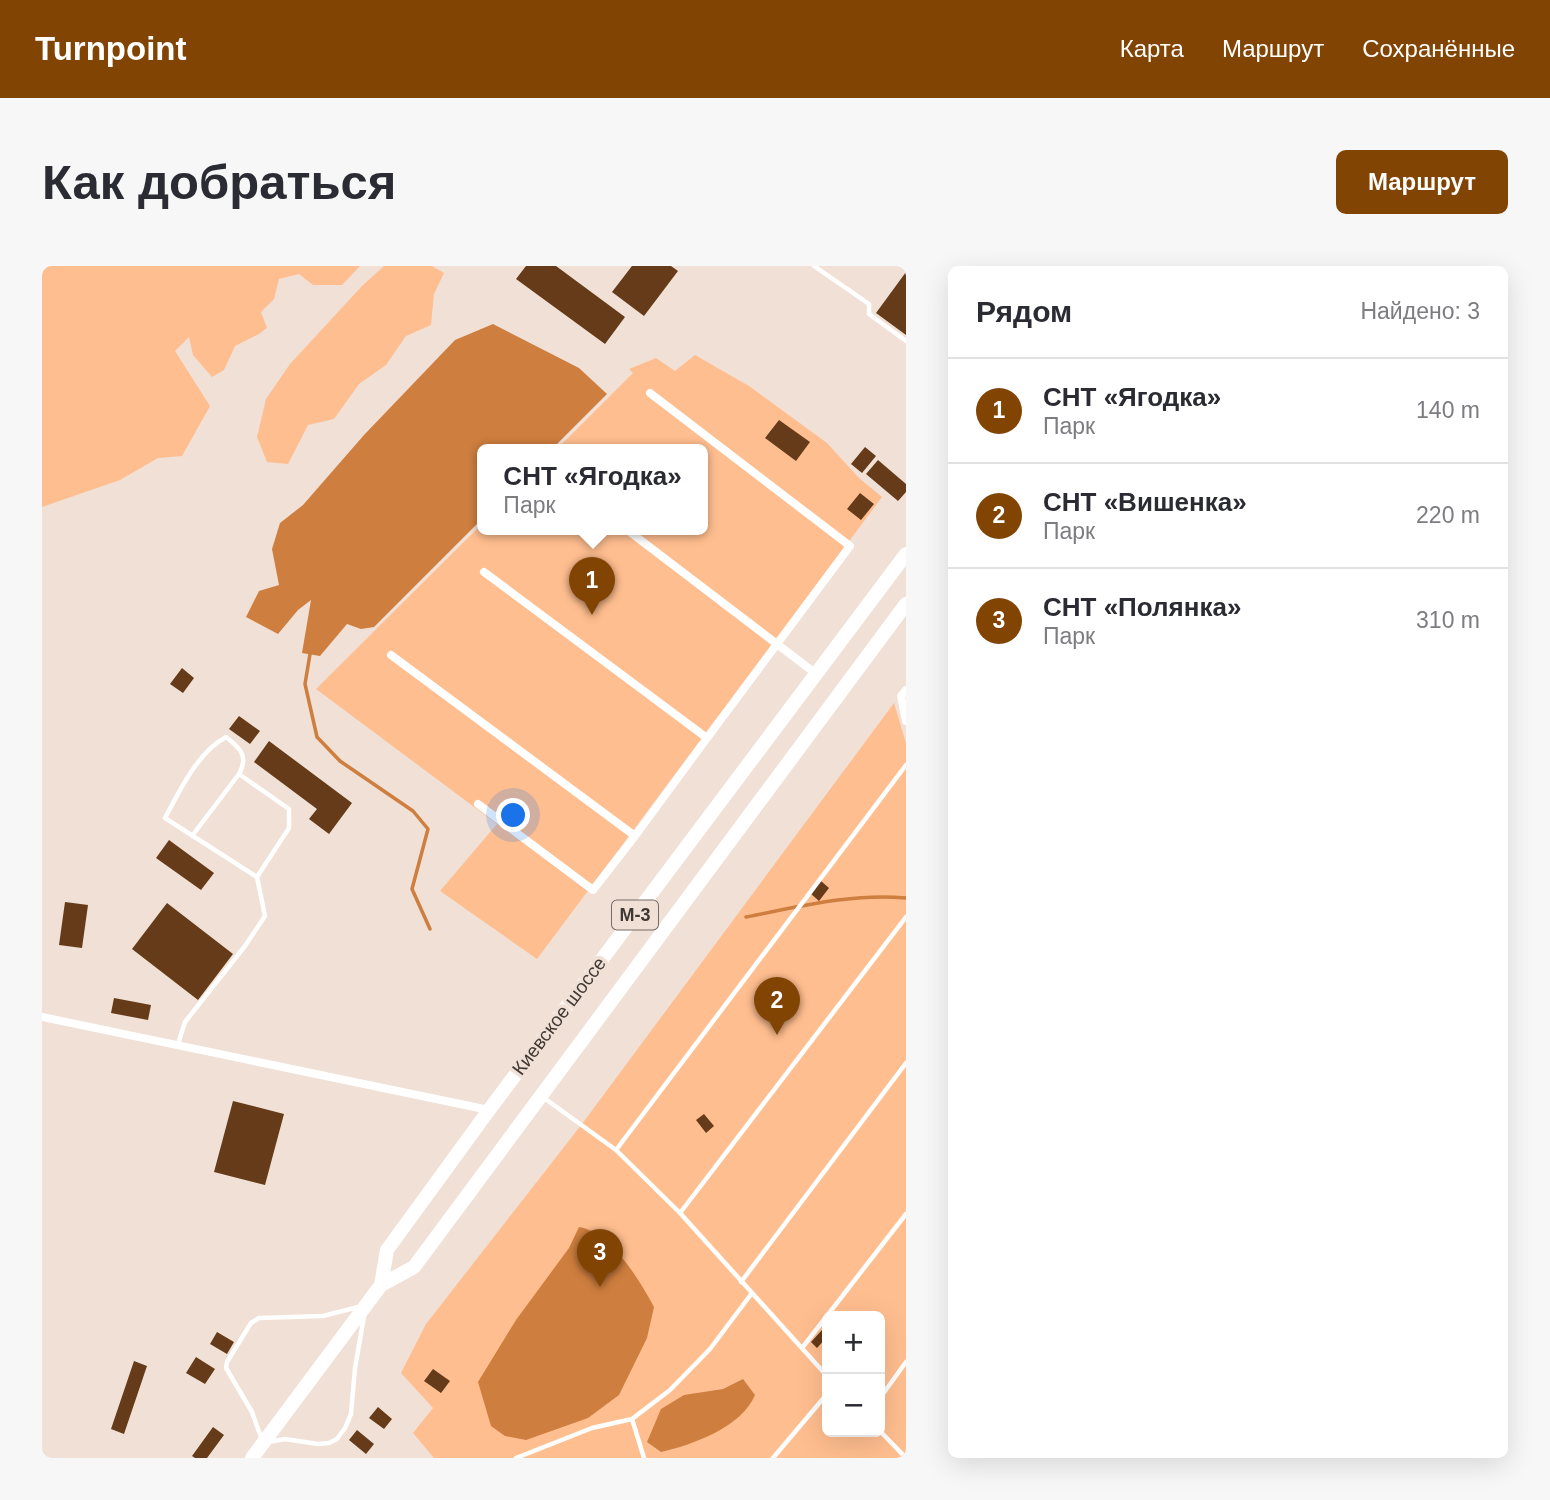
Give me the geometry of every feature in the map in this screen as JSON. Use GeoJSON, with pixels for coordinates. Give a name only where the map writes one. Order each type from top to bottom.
{"type":"FeatureCollection","features":[{"type":"Feature","properties":{"kind":"highway","name":"Киевское шоссе"},"geometry":{"type":"LineString","coordinates":[[382,1284],[387,1250],[906,554]]}},
{"type":"Feature","properties":{"kind":"highway","name":"Киевское шоссе"},"geometry":{"type":"LineString","coordinates":[[252,1458],[382,1284],[414,1267],[906,604]]}},
{"type":"Feature","properties":{"kind":"street"},"geometry":{"type":"LineString","coordinates":[[478,804],[593,890],[850,546],[650,393]]}},
{"type":"Feature","properties":{"kind":"street"},"geometry":{"type":"LineString","coordinates":[[634,535],[815,673]]}},
{"type":"Feature","properties":{"kind":"street"},"geometry":{"type":"LineString","coordinates":[[484,572],[707,738]]}},
{"type":"Feature","properties":{"kind":"street"},"geometry":{"type":"LineString","coordinates":[[391,655],[635,836]]}},
{"type":"Feature","properties":{"kind":"street"},"geometry":{"type":"LineString","coordinates":[[906,690],[901,696],[906,721]]}},
{"type":"Feature","properties":{"kind":"street"},"geometry":{"type":"LineString","coordinates":[[42,1017],[489,1110]]}},
{"type":"Feature","properties":{"kind":"lane"},"geometry":{"type":"LineString","coordinates":[[814,266],[869,304],[869,313],[906,341]]}},
{"type":"Feature","properties":{"kind":"lane"},"geometry":{"type":"LineString","coordinates":[[192,836],[243,767],[244,755],[240,748],[226,737],[218,741],[198,763],[165,818],[192,836],[257,877]]}},
{"type":"Feature","properties":{"kind":"lane"},"geometry":{"type":"LineString","coordinates":[[616,1150],[906,765]]}},
{"type":"Feature","properties":{"kind":"lane"},"geometry":{"type":"LineString","coordinates":[[178,1045],[185,1022],[265,916],[257,877],[289,828],[289,809],[239,774]]}},
{"type":"Feature","properties":{"kind":"lane"},"geometry":{"type":"LineString","coordinates":[[680,1213],[906,917]]}},
{"type":"Feature","properties":{"kind":"lane"},"geometry":{"type":"LineString","coordinates":[[741,1282],[906,1063]]}},
{"type":"Feature","properties":{"kind":"lane"},"geometry":{"type":"LineString","coordinates":[[541,1095],[616,1150],[680,1213],[825,1374]]}},
{"type":"Feature","properties":{"kind":"lane"},"geometry":{"type":"LineString","coordinates":[[802,1348],[906,1214]]}},
{"type":"Feature","properties":{"kind":"lane"},"geometry":{"type":"LineString","coordinates":[[516,1458],[592,1428],[632,1419],[670,1390],[710,1349],[752,1293]]}},
{"type":"Feature","properties":{"kind":"lane"},"geometry":{"type":"LineString","coordinates":[[366,1305],[355,1368],[351,1414],[337,1439],[318,1444],[285,1439],[263,1443],[252,1412],[226,1368],[226,1362],[251,1323],[259,1318],[323,1316],[366,1305]]}},
{"type":"Feature","properties":{"kind":"lane"},"geometry":{"type":"LineString","coordinates":[[885,1391],[906,1362]]}},
{"type":"Feature","properties":{"kind":"lane"},"geometry":{"type":"LineString","coordinates":[[773,1458],[822,1400]]}},
{"type":"Feature","properties":{"kind":"lane"},"geometry":{"type":"LineString","coordinates":[[632,1419],[644,1458]]}},
{"type":"Feature","properties":{"kind":"lane"},"geometry":{"type":"LineString","coordinates":[[885,1437],[904,1458]]}},
{"type":"Feature","properties":{"kind":"shaded area"},"geometry":{"type":"Polygon","coordinates":[[[42,266],[360,266],[342,285],[313,285],[299,274],[279,279],[274,299],[261,312],[267,328],[235,346],[224,370],[212,377],[193,355],[189,337],[175,351],[210,406],[182,456],[158,458],[120,480],[42,507],[42,266]]]}},
{"type":"Feature","properties":{"kind":"shaded area"},"geometry":{"type":"Polygon","coordinates":[[[384,266],[432,266],[444,273],[434,294],[431,325],[406,336],[386,365],[359,384],[334,419],[308,425],[288,464],[267,462],[257,437],[266,399],[290,364],[384,266]]]}},
{"type":"Feature","properties":{"kind":"shaded area"},"geometry":{"type":"Polygon","coordinates":[[[493,324],[579,368],[607,394],[557,444],[477,444],[477,524],[374,627],[361,629],[347,624],[320,656],[302,653],[311,600],[298,610],[278,634],[246,617],[259,591],[279,585],[272,549],[280,523],[303,505],[364,435],[455,340],[493,324]]]}},
{"type":"Feature","properties":{"kind":"shaded area"},"geometry":{"type":"Polygon","coordinates":[[[695,355],[749,386],[827,443],[859,478],[882,497],[537,959],[440,891],[497,824],[316,689],[477,529],[477,535],[708,535],[708,444],[562,444],[633,373],[629,369],[656,358],[675,371],[695,355]]]}},
{"type":"Feature","properties":{"kind":"shaded area"},"geometry":{"type":"Polygon","coordinates":[[[894,703],[906,743],[906,1458],[434,1458],[413,1433],[433,1408],[401,1373],[426,1324],[582,1124],[894,703]]]}},
{"type":"Feature","properties":{"kind":"shaded area"},"geometry":{"type":"Polygon","coordinates":[[[579,1227],[591,1231],[613,1248],[641,1284],[654,1307],[647,1338],[619,1395],[588,1418],[526,1440],[505,1436],[491,1426],[478,1382],[516,1320],[569,1248],[579,1227]]]}},
{"type":"Feature","properties":{"kind":"shaded area"},"geometry":{"type":"Polygon","coordinates":[[[743,1379],[755,1395],[739,1416],[728,1425],[687,1445],[661,1452],[647,1442],[661,1409],[684,1395],[723,1389],[743,1379]]]}},
{"type":"Feature","properties":{"kind":"building"},"geometry":{"type":"Polygon","coordinates":[[[526,266],[556,266],[625,317],[605,344],[516,279],[526,266]]]}},
{"type":"Feature","properties":{"kind":"building"},"geometry":{"type":"Polygon","coordinates":[[[632,266],[671,266],[678,271],[644,316],[612,292],[632,266]]]}},
{"type":"Feature","properties":{"kind":"building"},"geometry":{"type":"Polygon","coordinates":[[[906,272],[906,335],[876,313],[906,272]]]}},
{"type":"Feature","properties":{"kind":"building"},"geometry":{"type":"Polygon","coordinates":[[[779,420],[810,442],[796,461],[765,438],[779,420]]]}},
{"type":"Feature","properties":{"kind":"building"},"geometry":{"type":"Polygon","coordinates":[[[865,447],[876,456],[862,473],[851,464],[865,447]]]}},
{"type":"Feature","properties":{"kind":"building"},"geometry":{"type":"Polygon","coordinates":[[[878,460],[906,484],[906,492],[898,501],[866,474],[878,460]]]}},
{"type":"Feature","properties":{"kind":"building"},"geometry":{"type":"Polygon","coordinates":[[[860,493],[874,504],[861,520],[847,509],[860,493]]]}},
{"type":"Feature","properties":{"kind":"building"},"geometry":{"type":"Polygon","coordinates":[[[182,668],[194,678],[183,693],[170,684],[182,668]]]}},
{"type":"Feature","properties":{"kind":"building"},"geometry":{"type":"Polygon","coordinates":[[[239,716],[260,731],[250,744],[229,729],[239,716]]]}},
{"type":"Feature","properties":{"kind":"building"},"geometry":{"type":"Polygon","coordinates":[[[269,741],[352,803],[329,834],[309,819],[317,809],[254,762],[269,741]]]}},
{"type":"Feature","properties":{"kind":"building"},"geometry":{"type":"Polygon","coordinates":[[[169,840],[214,873],[201,890],[156,858],[169,840]]]}},
{"type":"Feature","properties":{"kind":"building"},"geometry":{"type":"Polygon","coordinates":[[[821,881],[829,888],[819,901],[810,893],[821,881]]]}},
{"type":"Feature","properties":{"kind":"building"},"geometry":{"type":"Polygon","coordinates":[[[65,902],[88,905],[82,948],[59,945],[65,902]]]}},
{"type":"Feature","properties":{"kind":"building"},"geometry":{"type":"Polygon","coordinates":[[[167,903],[233,954],[198,1000],[132,949],[167,903]]]}},
{"type":"Feature","properties":{"kind":"building"},"geometry":{"type":"Polygon","coordinates":[[[114,998],[151,1005],[148,1020],[111,1013],[114,998]]]}},
{"type":"Feature","properties":{"kind":"building"},"geometry":{"type":"Polygon","coordinates":[[[233,1101],[284,1114],[265,1185],[214,1172],[233,1101]]]}},
{"type":"Feature","properties":{"kind":"building"},"geometry":{"type":"Polygon","coordinates":[[[704,1114],[714,1126],[706,1133],[696,1120],[704,1114]]]}},
{"type":"Feature","properties":{"kind":"building"},"geometry":{"type":"Polygon","coordinates":[[[822,1330],[822,1342],[817,1348],[811,1342],[822,1330]]]}},
{"type":"Feature","properties":{"kind":"building"},"geometry":{"type":"Polygon","coordinates":[[[217,1332],[234,1342],[227,1354],[210,1344],[217,1332]]]}},
{"type":"Feature","properties":{"kind":"building"},"geometry":{"type":"Polygon","coordinates":[[[196,1357],[215,1369],[205,1384],[186,1373],[196,1357]]]}},
{"type":"Feature","properties":{"kind":"building"},"geometry":{"type":"Polygon","coordinates":[[[134,1361],[147,1366],[124,1434],[111,1429],[134,1361]]]}},
{"type":"Feature","properties":{"kind":"building"},"geometry":{"type":"Polygon","coordinates":[[[433,1369],[450,1381],[441,1393],[424,1381],[433,1369]]]}},
{"type":"Feature","properties":{"kind":"building"},"geometry":{"type":"Polygon","coordinates":[[[378,1407],[392,1419],[384,1429],[369,1418],[378,1407]]]}},
{"type":"Feature","properties":{"kind":"building"},"geometry":{"type":"Polygon","coordinates":[[[213,1427],[224,1435],[207,1458],[195,1458],[192,1456],[213,1427]]]}},
{"type":"Feature","properties":{"kind":"building"},"geometry":{"type":"Polygon","coordinates":[[[357,1430],[374,1444],[366,1454],[349,1440],[357,1430]]]}},
{"type":"Feature","properties":{"kind":"waterway"},"geometry":{"type":"LineString","coordinates":[[310,654],[305,684],[317,737],[340,761],[413,811],[428,829],[412,889],[430,929]]}},
{"type":"Feature","properties":{"kind":"waterway"},"geometry":{"type":"LineString","coordinates":[[746,917],[845,899],[906,898]]}},
{"type":"Feature","properties":{"kind":"place","name":"СНТ «Ягодка»"},"geometry":{"type":"Point","coordinates":[592,615]}},
{"type":"Feature","properties":{"kind":"place","name":"СНТ «Вишенка»"},"geometry":{"type":"Point","coordinates":[777,1035]}},
{"type":"Feature","properties":{"kind":"place","name":"СНТ «Полянка»"},"geometry":{"type":"Point","coordinates":[600,1287]}}]}
